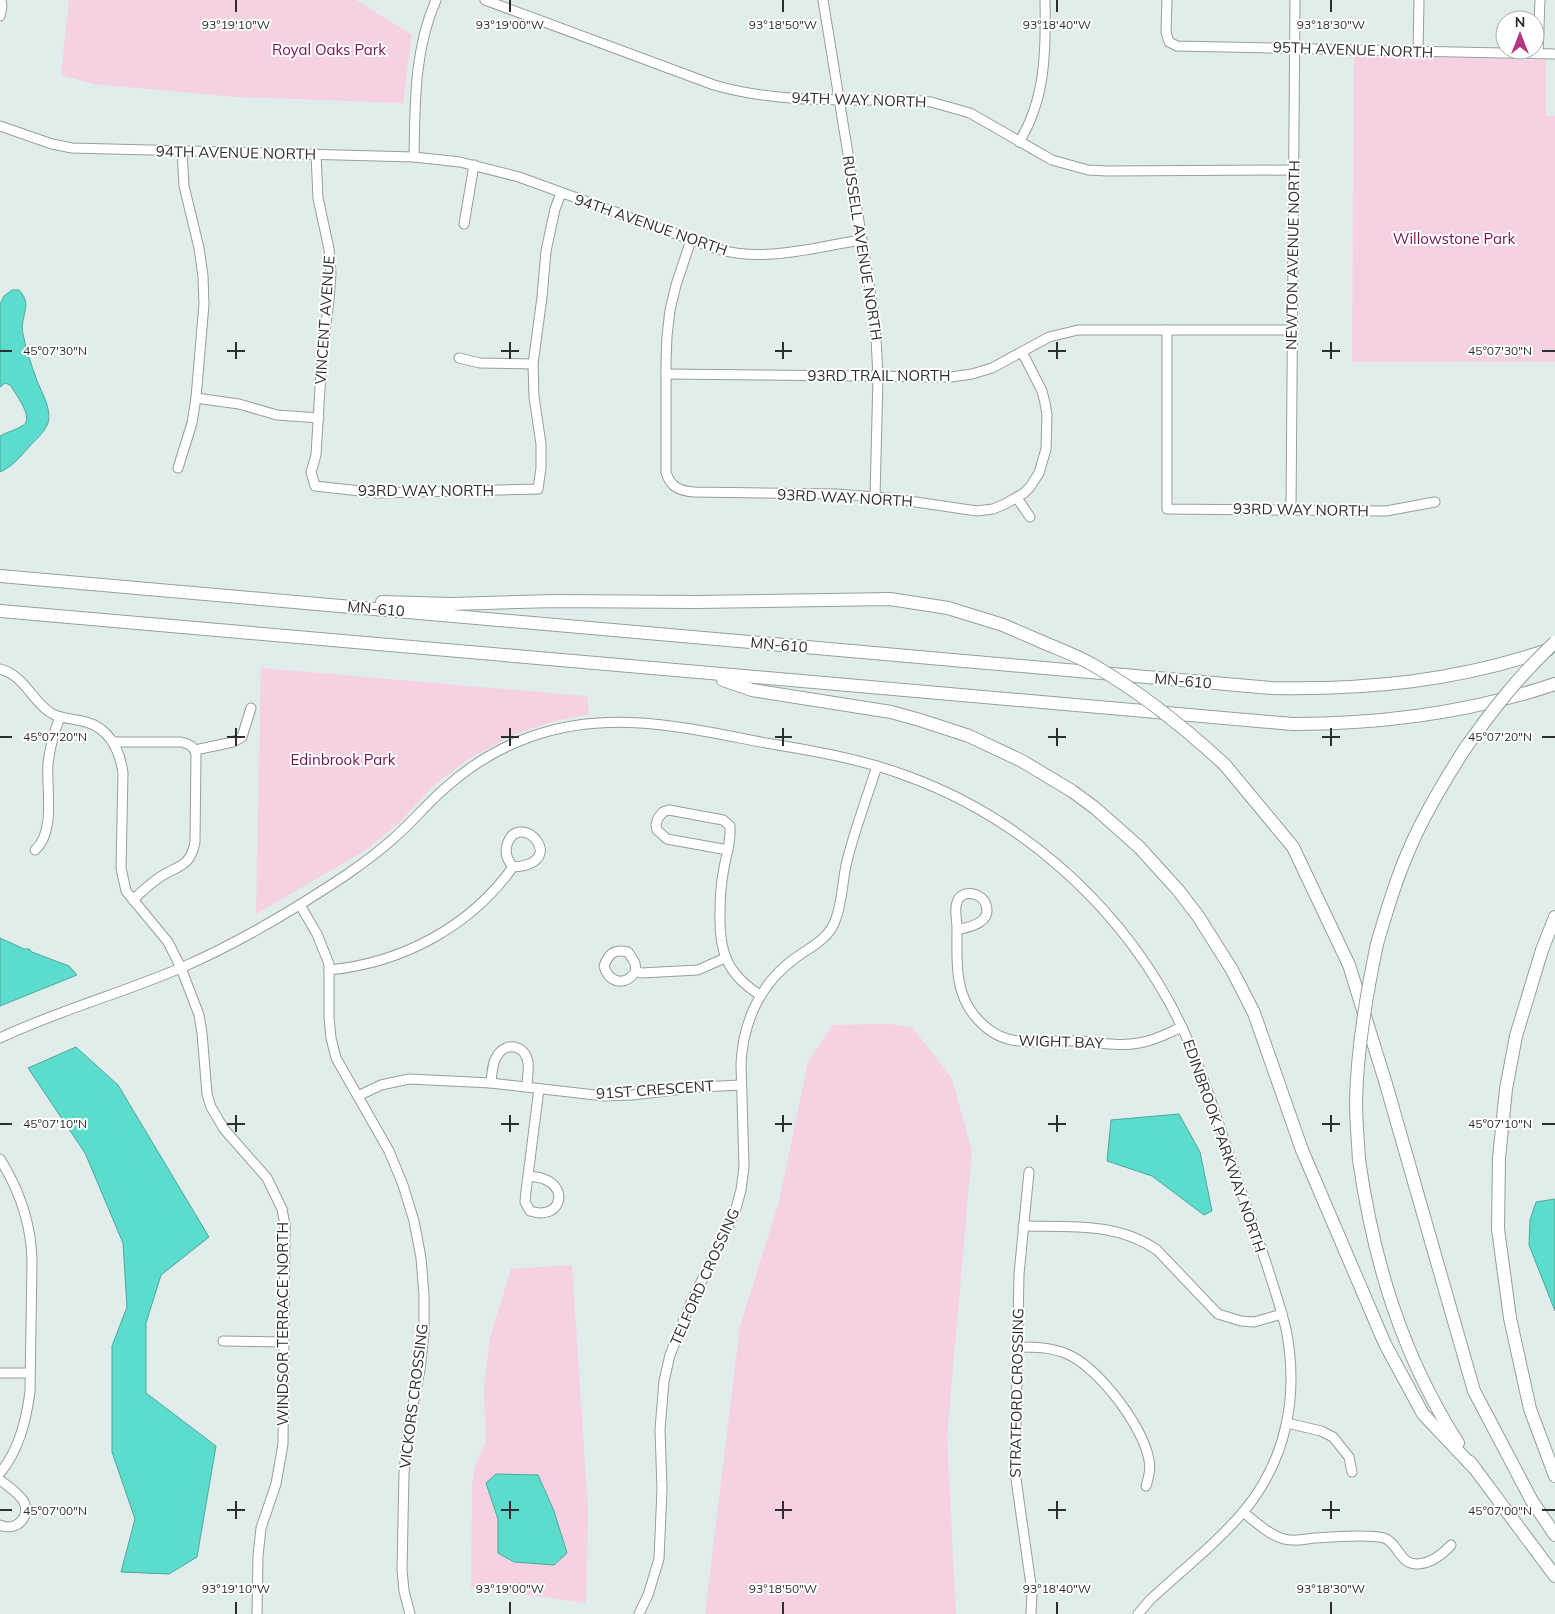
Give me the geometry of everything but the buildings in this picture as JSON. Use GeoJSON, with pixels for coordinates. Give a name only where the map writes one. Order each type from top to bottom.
{"type":"FeatureCollection","features":[{"type":"Feature","properties":{"kind":"highway","name":"MN-610"},"geometry":{"type":"LineString","coordinates":[[0,576],[1271,688],[1347,688],[1432,680],[1518,660],[1555,648]]}},
{"type":"Feature","properties":{"kind":"highway"},"geometry":{"type":"LineString","coordinates":[[74,583],[411,603],[890,599],[948,608],[1003,625],[1091,664],[1132,688],[1182,726],[1225,765],[1293,847],[1349,965],[1386,1084],[1474,1391],[1532,1501],[1555,1535]]}},
{"type":"Feature","properties":{"kind":"highway"},"geometry":{"type":"LineString","coordinates":[[0,611],[1293,724],[1339,724],[1426,716],[1464,710],[1555,684]]}},
{"type":"Feature","properties":{"kind":"highway"},"geometry":{"type":"LineString","coordinates":[[1555,642],[1502,697],[1464,750],[1446,777],[1411,844],[1388,906],[1377,944],[1365,1004],[1359,1051],[1356,1102],[1360,1160],[1374,1247],[1401,1330],[1425,1384],[1448,1427],[1474,1468],[1555,1576]]}},
{"type":"Feature","properties":{"kind":"highway"},"geometry":{"type":"LineString","coordinates":[[707,674],[752,690],[891,712],[941,726],[997,748],[1072,791],[1095,808],[1139,847],[1178,890],[1198,916],[1241,987],[1254,1013],[1302,1150],[1385,1344],[1423,1414],[1474,1468]]}},
{"type":"Feature","properties":{"kind":"highway"},"geometry":{"type":"LineString","coordinates":[[1555,917],[1542,950],[1516,1036],[1506,1089],[1499,1158],[1498,1229],[1510,1318],[1530,1409],[1555,1476]]}},
{"type":"Feature","properties":{"kind":"street"},"geometry":{"type":"LineString","coordinates":[[0,16],[1,0]]}},
{"type":"Feature","properties":{"kind":"street"},"geometry":{"type":"LineString","coordinates":[[414,157],[418,62],[423,37],[436,0]]}},
{"type":"Feature","properties":{"kind":"street","name":"94TH WAY NORTH"},"geometry":{"type":"LineString","coordinates":[[485,0],[737,92],[790,99],[912,100],[951,107],[970,113],[1052,160],[1088,170],[1294,170]]}},
{"type":"Feature","properties":{"kind":"street","name":"RUSSELL AVENUE NORTH"},"geometry":{"type":"LineString","coordinates":[[823,0],[875,320],[878,377],[875,497]]}},
{"type":"Feature","properties":{"kind":"street"},"geometry":{"type":"LineString","coordinates":[[1020,142],[1034,113],[1044,74],[1045,0]]}},
{"type":"Feature","properties":{"kind":"street","name":"95TH AVENUE NORTH"},"geometry":{"type":"LineString","coordinates":[[1166,0],[1166,32],[1169,42],[1177,46],[1495,53]]}},
{"type":"Feature","properties":{"kind":"street","name":"NEWTON AVENUE NORTH"},"geometry":{"type":"LineString","coordinates":[[1291,510],[1295,0]]}},
{"type":"Feature","properties":{"kind":"street"},"geometry":{"type":"LineString","coordinates":[[1418,52],[1419,0]]}},
{"type":"Feature","properties":{"kind":"street","name":"94TH AVENUE NORTH"},"geometry":{"type":"LineString","coordinates":[[0,126],[52,144],[72,148],[434,158],[474,165],[519,177],[730,253],[758,256],[862,240]]}},
{"type":"Feature","properties":{"kind":"street"},"geometry":{"type":"LineString","coordinates":[[178,468],[192,423],[196,398],[204,304],[200,248],[184,186],[182,151]]}},
{"type":"Feature","properties":{"kind":"street","name":"VINCENT AVENUE"},"geometry":{"type":"LineString","coordinates":[[315,486],[311,472],[316,455],[322,355],[330,300],[331,274],[330,249],[318,198],[316,154]]}},
{"type":"Feature","properties":{"kind":"street"},"geometry":{"type":"LineString","coordinates":[[464,224],[474,165]]}},
{"type":"Feature","properties":{"kind":"street"},"geometry":{"type":"LineString","coordinates":[[459,358],[480,363],[533,364],[546,251],[555,209],[561,193]]}},
{"type":"Feature","properties":{"kind":"street"},"geometry":{"type":"LineString","coordinates":[[666,374],[670,310],[691,240]]}},
{"type":"Feature","properties":{"kind":"street","name":"93RD TRAIL NORTH"},"geometry":{"type":"LineString","coordinates":[[666,374],[951,377],[972,374],[992,368],[1049,337],[1078,330],[1292,330]]}},
{"type":"Feature","properties":{"kind":"street","name":"93RD WAY NORTH"},"geometry":{"type":"LineString","coordinates":[[1167,330],[1167,509],[1386,511],[1435,502]]}},
{"type":"Feature","properties":{"kind":"street"},"geometry":{"type":"LineString","coordinates":[[1022,352],[1042,391],[1047,415],[1046,449],[1039,473],[1030,487],[1017,498],[1030,517]]}},
{"type":"Feature","properties":{"kind":"street","name":"93RD WAY NORTH"},"geometry":{"type":"LineString","coordinates":[[315,486],[378,493],[538,489],[542,468],[541,444],[534,397],[533,364]]}},
{"type":"Feature","properties":{"kind":"street","name":"93RD WAY NORTH"},"geometry":{"type":"LineString","coordinates":[[666,374],[666,464],[671,484],[680,490],[694,492],[836,494],[875,497],[977,511],[993,509],[1017,498]]}},
{"type":"Feature","properties":{"kind":"street"},"geometry":{"type":"LineString","coordinates":[[196,398],[239,404],[277,415],[319,418]]}},
{"type":"Feature","properties":{"kind":"street"},"geometry":{"type":"LineString","coordinates":[[0,669],[13,674],[45,709],[60,717],[88,722],[105,731],[114,742],[180,742],[187,743],[195,750],[197,760],[193,854],[188,861],[162,876],[132,900]]}},
{"type":"Feature","properties":{"kind":"street"},"geometry":{"type":"LineString","coordinates":[[195,750],[233,742],[242,737],[251,708]]}},
{"type":"Feature","properties":{"kind":"street"},"geometry":{"type":"LineString","coordinates":[[35,850],[48,824],[48,764],[55,728],[60,717]]}},
{"type":"Feature","properties":{"kind":"street","name":"EDINBROOK PARKWAY NORTH"},"geometry":{"type":"LineString","coordinates":[[0,1038],[71,1008],[181,968],[246,936],[300,905],[374,855],[447,786],[466,772],[510,745],[548,731],[573,725],[600,722],[653,722],[813,751],[877,766],[934,786],[978,808],[1023,837],[1064,870],[1102,907],[1134,947],[1169,1001],[1182,1027],[1208,1093],[1282,1314],[1290,1347],[1292,1390],[1287,1423],[1278,1453],[1266,1480],[1243,1512],[1150,1600],[1138,1614]]}},
{"type":"Feature","properties":{"kind":"street","name":"WINDSOR TERRACE NORTH"},"geometry":{"type":"LineString","coordinates":[[114,742],[123,773],[120,868],[126,891],[168,942],[181,968],[199,1015],[207,1094],[211,1107],[224,1129],[267,1178],[282,1209],[286,1242],[283,1444],[276,1484],[261,1528],[258,1556],[257,1614]]}},
{"type":"Feature","properties":{"kind":"street","name":"TELFORD CROSSING"},"geometry":{"type":"LineString","coordinates":[[639,1614],[648,1595],[659,1559],[662,1489],[661,1413],[664,1381],[670,1355],[689,1307],[735,1212],[741,1190],[744,1167],[741,1050],[744,1036],[760,995],[767,985],[785,966],[823,938],[835,921],[847,861],[877,766]]}},
{"type":"Feature","properties":{"kind":"street"},"geometry":{"type":"LineString","coordinates":[[728,850],[666,839],[657,830],[658,818],[669,810],[722,820],[730,826],[731,840],[720,894],[720,931],[725,958],[742,982],[760,995]]}},
{"type":"Feature","properties":{"kind":"street"},"geometry":{"type":"LineString","coordinates":[[330,970],[369,964],[421,945],[468,915],[489,896],[513,867]]}},
{"type":"Feature","properties":{"kind":"street","name":"WIGHT BAY"},"geometry":{"type":"LineString","coordinates":[[956,930],[973,926],[983,920],[987,914],[987,905],[984,899],[970,893],[959,897],[956,912],[956,930],[957,971],[959,986],[973,1015],[983,1026],[997,1035],[1011,1041],[1027,1043],[1062,1040],[1120,1045],[1141,1043],[1182,1027]]}},
{"type":"Feature","properties":{"kind":"street","name":"VICKORS CROSSING"},"geometry":{"type":"LineString","coordinates":[[300,905],[324,949],[330,970],[331,1038],[336,1058],[389,1150],[403,1185],[414,1221],[421,1258],[424,1295],[424,1333],[420,1370],[407,1436],[404,1465],[402,1570],[404,1591],[410,1614]]}},
{"type":"Feature","properties":{"kind":"street"},"geometry":{"type":"LineString","coordinates":[[636,971],[641,973],[698,970],[725,958]]}},
{"type":"Feature","properties":{"kind":"street"},"geometry":{"type":"LineString","coordinates":[[491,1082],[495,1058],[504,1048],[513,1046],[525,1054],[528,1062],[527,1086]]}},
{"type":"Feature","properties":{"kind":"street","name":"91ST CRESCENT"},"geometry":{"type":"LineString","coordinates":[[358,1096],[381,1085],[409,1080],[491,1082],[604,1096],[742,1085]]}},
{"type":"Feature","properties":{"kind":"street"},"geometry":{"type":"LineString","coordinates":[[528,1176],[543,1178],[552,1183],[557,1190],[559,1198],[556,1206],[548,1213],[540,1214],[530,1211],[525,1202],[528,1176],[539,1089]]}},
{"type":"Feature","properties":{"kind":"street"},"geometry":{"type":"LineString","coordinates":[[0,1159],[11,1176],[20,1196],[31,1238],[30,1373],[27,1413],[13,1453],[0,1473]]}},
{"type":"Feature","properties":{"kind":"street","name":"STRATFORD CROSSING"},"geometry":{"type":"LineString","coordinates":[[1029,1172],[1020,1274],[1014,1472],[1032,1592],[1031,1614]]}},
{"type":"Feature","properties":{"kind":"street"},"geometry":{"type":"LineString","coordinates":[[1023,1226],[1104,1229],[1130,1235],[1146,1242],[1157,1250],[1218,1314],[1232,1319],[1254,1322],[1282,1314]]}},
{"type":"Feature","properties":{"kind":"street"},"geometry":{"type":"LineString","coordinates":[[223,1341],[284,1342]]}},
{"type":"Feature","properties":{"kind":"street"},"geometry":{"type":"LineString","coordinates":[[1018,1347],[1054,1349],[1066,1353],[1088,1367],[1100,1380],[1126,1410],[1142,1438],[1150,1462],[1150,1473],[1146,1486]]}},
{"type":"Feature","properties":{"kind":"street"},"geometry":{"type":"LineString","coordinates":[[0,1372],[30,1373]]}},
{"type":"Feature","properties":{"kind":"street"},"geometry":{"type":"LineString","coordinates":[[1287,1423],[1321,1431],[1333,1437],[1349,1457],[1352,1472]]}},
{"type":"Feature","properties":{"kind":"street"},"geometry":{"type":"LineString","coordinates":[[0,1480],[18,1494],[23,1500],[25,1507],[25,1514],[18,1525],[11,1527],[0,1525]]}},
{"type":"Feature","properties":{"kind":"street"},"geometry":{"type":"LineString","coordinates":[[1243,1512],[1271,1533],[1285,1539],[1295,1540],[1334,1536],[1388,1540],[1394,1545],[1402,1558],[1410,1563],[1418,1564],[1431,1561],[1451,1546]]}},
{"type":"Feature","properties":{"kind":"green space","name":"Royal Oaks Park"},"geometry":{"type":"Polygon","coordinates":[[[69,0],[356,0],[412,35],[403,103],[237,97],[94,84],[61,75],[69,0]]]}},
{"type":"Feature","properties":{"kind":"green space","name":"Willowstone Park"},"geometry":{"type":"Polygon","coordinates":[[[1354,55],[1546,60],[1546,116],[1555,116],[1555,362],[1352,362],[1354,55]]]}},
{"type":"Feature","properties":{"kind":"green space","name":"Edinbrook Park"},"geometry":{"type":"Polygon","coordinates":[[[261,668],[587,696],[589,714],[551,722],[515,734],[470,758],[433,786],[400,822],[366,850],[256,914],[261,668]]]}},
{"type":"Feature","properties":{"kind":"green space"},"geometry":{"type":"Polygon","coordinates":[[[890,1024],[913,1028],[952,1079],[972,1151],[947,1437],[956,1614],[705,1614],[740,1326],[779,1202],[808,1062],[833,1025],[890,1024]]]}},
{"type":"Feature","properties":{"kind":"green space"},"geometry":{"type":"Polygon","coordinates":[[[572,1265],[588,1509],[586,1603],[471,1587],[472,1487],[474,1469],[486,1441],[484,1387],[490,1338],[511,1269],[572,1265]]]}},
{"type":"Feature","properties":{"kind":"shaded area"},"geometry":{"type":"Polygon","coordinates":[[[12,290],[19,290],[25,301],[23,334],[49,417],[47,426],[40,436],[16,461],[0,472],[0,436],[22,426],[26,423],[27,418],[20,400],[10,385],[5,383],[0,387],[0,304],[4,296],[12,290]]]}},
{"type":"Feature","properties":{"kind":"shaded area"},"geometry":{"type":"Polygon","coordinates":[[[0,938],[69,966],[77,975],[0,1006],[0,938]]]}},
{"type":"Feature","properties":{"kind":"shaded area"},"geometry":{"type":"Polygon","coordinates":[[[76,1047],[118,1085],[209,1237],[161,1275],[146,1323],[146,1393],[216,1446],[197,1557],[169,1574],[121,1572],[135,1519],[112,1452],[112,1346],[127,1307],[123,1243],[85,1153],[28,1068],[76,1047]]]}},
{"type":"Feature","properties":{"kind":"shaded area"},"geometry":{"type":"Polygon","coordinates":[[[1179,1114],[1200,1152],[1212,1211],[1204,1215],[1152,1176],[1107,1161],[1111,1120],[1179,1114]]]}},
{"type":"Feature","properties":{"kind":"shaded area"},"geometry":{"type":"Polygon","coordinates":[[[1555,1199],[1555,1311],[1529,1245],[1530,1220],[1536,1202],[1555,1199]]]}},
{"type":"Feature","properties":{"kind":"shaded area"},"geometry":{"type":"Polygon","coordinates":[[[496,1474],[538,1475],[554,1511],[567,1553],[554,1565],[514,1562],[498,1553],[498,1519],[486,1483],[496,1474]]]}}]}
